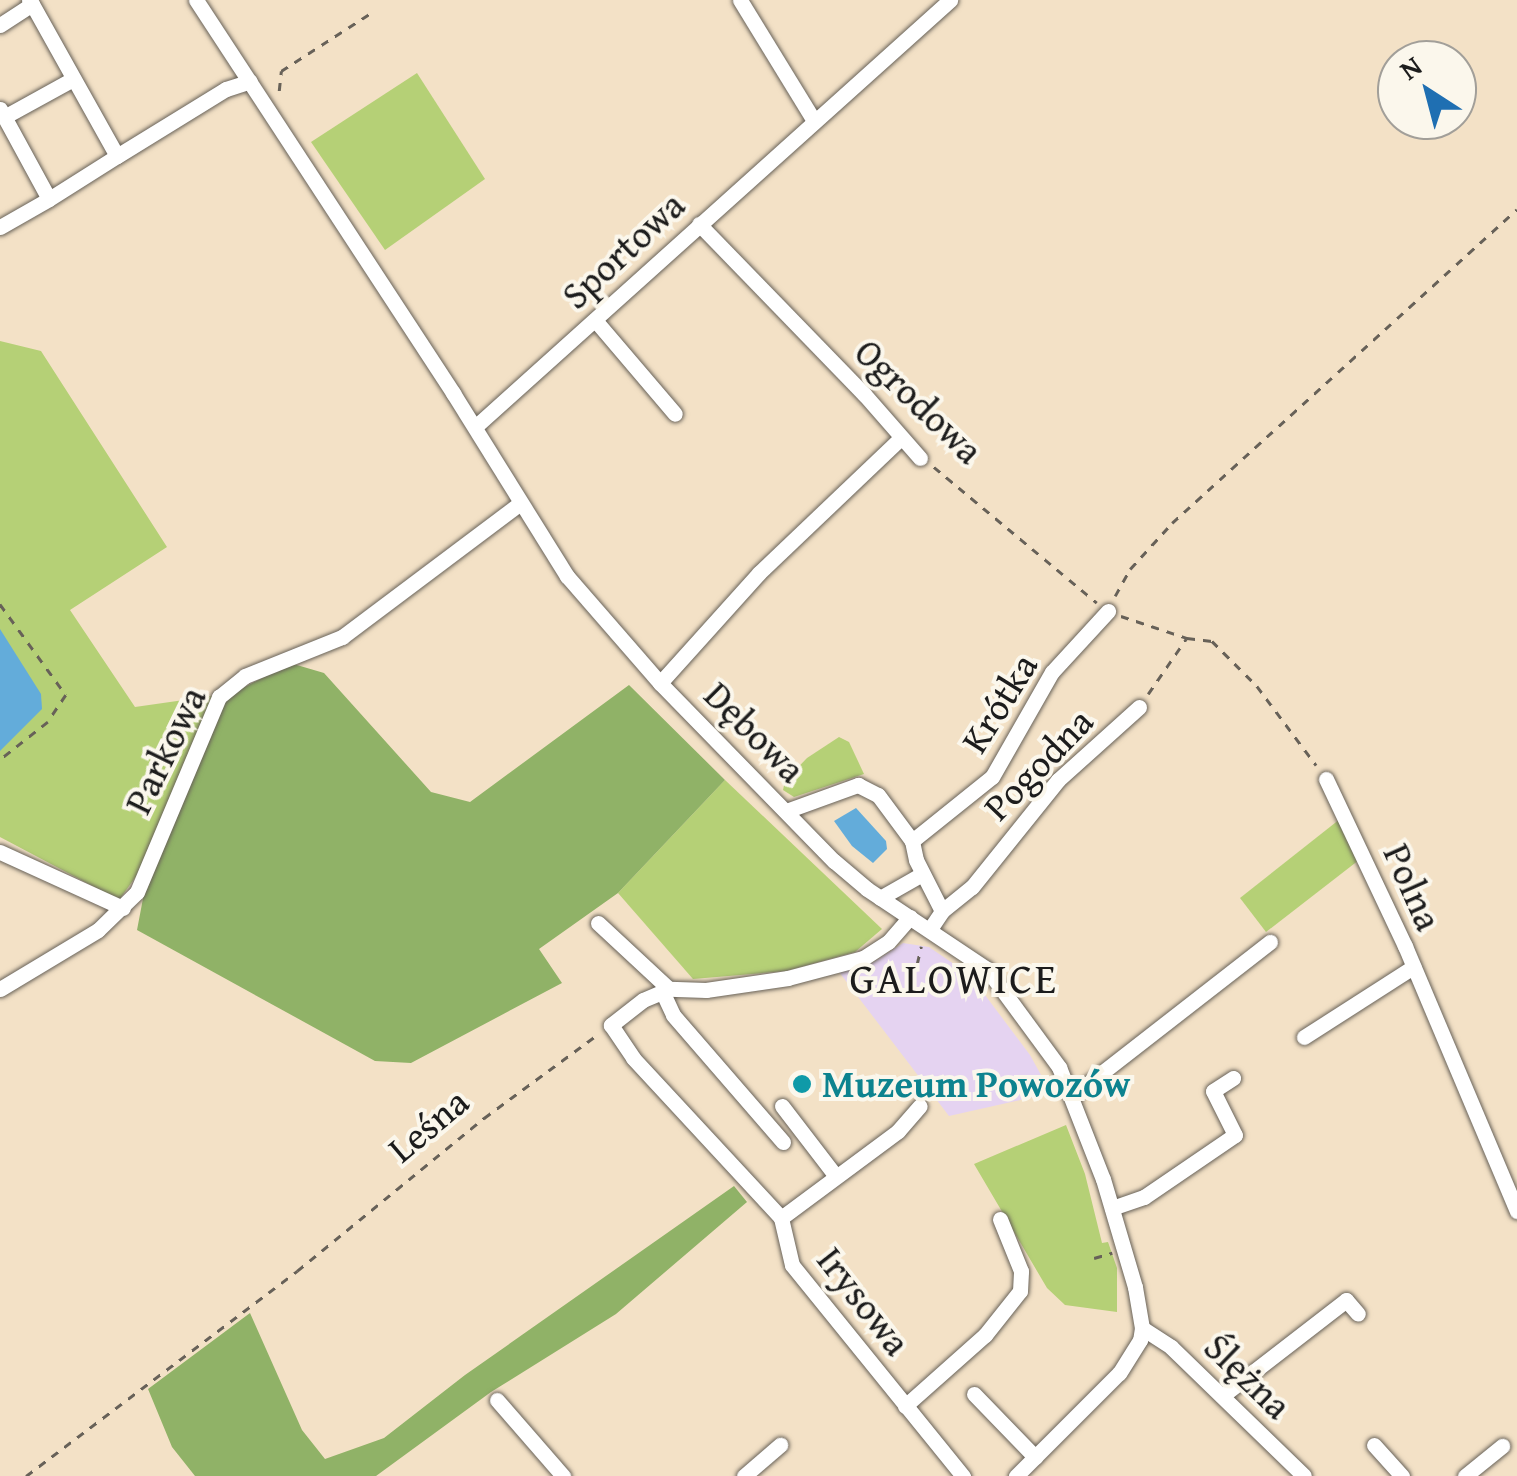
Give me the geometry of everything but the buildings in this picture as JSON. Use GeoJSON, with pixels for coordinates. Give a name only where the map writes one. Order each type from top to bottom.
{"type":"FeatureCollection","features":[{"type":"Feature","properties":{"kind":"street","name":"Dębowa"},"geometry":{"type":"LineString","coordinates":[[196,0],[475,427],[519,504],[567,576],[660,683],[834,861],[910,917],[926,935],[987,969],[1059,1067],[1112,1208],[1142,1328]]}},
{"type":"Feature","properties":{"kind":"street"},"geometry":{"type":"LineString","coordinates":[[740,0],[813,119]]}},
{"type":"Feature","properties":{"kind":"street","name":"Sportowa"},"geometry":{"type":"LineString","coordinates":[[475,427],[813,119],[950,0]]}},
{"type":"Feature","properties":{"kind":"street"},"geometry":{"type":"LineString","coordinates":[[0,26],[31,2],[117,156]]}},
{"type":"Feature","properties":{"kind":"street"},"geometry":{"type":"LineString","coordinates":[[48,199],[2,113],[73,79]]}},
{"type":"Feature","properties":{"kind":"street"},"geometry":{"type":"LineString","coordinates":[[0,227],[226,89],[250,80]]}},
{"type":"Feature","properties":{"kind":"street"},"geometry":{"type":"LineString","coordinates":[[263,102],[279,92]]}},
{"type":"Feature","properties":{"kind":"street","name":"Ogrodowa"},"geometry":{"type":"LineString","coordinates":[[698,224],[864,394],[920,458]]}},
{"type":"Feature","properties":{"kind":"street"},"geometry":{"type":"LineString","coordinates":[[594,320],[675,414]]}},
{"type":"Feature","properties":{"kind":"street"},"geometry":{"type":"LineString","coordinates":[[660,683],[759,573],[901,438]]}},
{"type":"Feature","properties":{"kind":"street","name":"Parkowa"},"geometry":{"type":"LineString","coordinates":[[0,989],[98,930],[137,892],[220,696],[245,676],[356,628],[519,504]]}},
{"type":"Feature","properties":{"kind":"street","name":"Krótka"},"geometry":{"type":"LineString","coordinates":[[912,841],[992,778],[1052,672],[1108,611]]}},
{"type":"Feature","properties":{"kind":"street","name":"Pogodna"},"geometry":{"type":"LineString","coordinates":[[926,935],[942,911],[972,887],[1058,780],[1140,707]]}},
{"type":"Feature","properties":{"kind":"street","name":"Polna"},"geometry":{"type":"LineString","coordinates":[[1326,779],[1413,967],[1517,1210]]}},
{"type":"Feature","properties":{"kind":"street"},"geometry":{"type":"LineString","coordinates":[[786,811],[858,785],[878,794],[912,841],[922,874],[942,911]]}},
{"type":"Feature","properties":{"kind":"street"},"geometry":{"type":"LineString","coordinates":[[0,852],[123,908]]}},
{"type":"Feature","properties":{"kind":"street"},"geometry":{"type":"LineString","coordinates":[[880,898],[922,874]]}},
{"type":"Feature","properties":{"kind":"street"},"geometry":{"type":"LineString","coordinates":[[611,1026],[666,990],[706,990],[788,978],[863,958],[888,942],[910,917]]}},
{"type":"Feature","properties":{"kind":"street"},"geometry":{"type":"LineString","coordinates":[[598,923],[666,990],[672,1015],[783,1142]]}},
{"type":"Feature","properties":{"kind":"street"},"geometry":{"type":"LineString","coordinates":[[1072,1096],[1270,942]]}},
{"type":"Feature","properties":{"kind":"street"},"geometry":{"type":"LineString","coordinates":[[1304,1037],[1413,967]]}},
{"type":"Feature","properties":{"kind":"street","name":"Irysowa"},"geometry":{"type":"LineString","coordinates":[[611,1026],[633,1058],[781,1218],[792,1265],[963,1476]]}},
{"type":"Feature","properties":{"kind":"street"},"geometry":{"type":"LineString","coordinates":[[1112,1208],[1144,1197],[1238,1140],[1213,1090],[1233,1078]]}},
{"type":"Feature","properties":{"kind":"street"},"geometry":{"type":"LineString","coordinates":[[782,1106],[835,1175]]}},
{"type":"Feature","properties":{"kind":"street"},"geometry":{"type":"LineString","coordinates":[[781,1218],[898,1131],[920,1106]]}},
{"type":"Feature","properties":{"kind":"street"},"geometry":{"type":"LineString","coordinates":[[905,1406],[985,1335],[1020,1291],[1022,1271],[1000,1219]]}},
{"type":"Feature","properties":{"kind":"street"},"geometry":{"type":"LineString","coordinates":[[1222,1396],[1346,1300],[1358,1314]]}},
{"type":"Feature","properties":{"kind":"street"},"geometry":{"type":"LineString","coordinates":[[1016,1476],[1119,1372],[1140,1340],[1142,1328]]}},
{"type":"Feature","properties":{"kind":"street","name":"Ślężna"},"geometry":{"type":"LineString","coordinates":[[1142,1328],[1171,1347],[1304,1476]]}},
{"type":"Feature","properties":{"kind":"street"},"geometry":{"type":"LineString","coordinates":[[974,1394],[1035,1457]]}},
{"type":"Feature","properties":{"kind":"street"},"geometry":{"type":"LineString","coordinates":[[497,1400],[564,1476]]}},
{"type":"Feature","properties":{"kind":"street"},"geometry":{"type":"LineString","coordinates":[[1374,1444],[1402,1476]]}},
{"type":"Feature","properties":{"kind":"street"},"geometry":{"type":"LineString","coordinates":[[745,1476],[780,1445]]}},
{"type":"Feature","properties":{"kind":"street"},"geometry":{"type":"LineString","coordinates":[[1466,1476],[1502,1446]]}},
{"type":"Feature","properties":{"kind":"path"},"geometry":{"type":"LineString","coordinates":[[279,92],[281,71],[374,11]]}},
{"type":"Feature","properties":{"kind":"path"},"geometry":{"type":"LineString","coordinates":[[1326,779],[1236,664],[1212,641],[1187,638],[1108,611],[1130,569],[1172,523],[1517,209]]}},
{"type":"Feature","properties":{"kind":"path","name":"Ogrodowa"},"geometry":{"type":"LineString","coordinates":[[920,458],[1108,611]]}},
{"type":"Feature","properties":{"kind":"path"},"geometry":{"type":"LineString","coordinates":[[0,604],[66,695],[48,722],[0,760]]}},
{"type":"Feature","properties":{"kind":"path","name":"Pogodna"},"geometry":{"type":"LineString","coordinates":[[1140,707],[1187,638]]}},
{"type":"Feature","properties":{"kind":"path"},"geometry":{"type":"LineString","coordinates":[[918,964],[926,935]]}},
{"type":"Feature","properties":{"kind":"path","name":"Leśna"},"geometry":{"type":"LineString","coordinates":[[26,1476],[297,1272],[484,1118],[611,1026]]}},
{"type":"Feature","properties":{"kind":"path"},"geometry":{"type":"LineString","coordinates":[[1094,1258],[1115,1252]]}},
{"type":"Feature","properties":{"kind":"shaded area"},"geometry":{"type":"Polygon","coordinates":[[[903,943],[929,947],[970,975],[1030,1055],[1051,1093],[949,1116],[839,972],[872,963],[903,943]]]}},
{"type":"Feature","properties":{"kind":"green space"},"geometry":{"type":"Polygon","coordinates":[[[417,73],[485,179],[385,250],[311,142],[417,73]]]}},
{"type":"Feature","properties":{"kind":"green space"},"geometry":{"type":"Polygon","coordinates":[[[0,341],[41,351],[167,547],[70,610],[135,707],[212,696],[137,875],[119,900],[0,837],[0,341]]]}},
{"type":"Feature","properties":{"kind":"green space"},"geometry":{"type":"Polygon","coordinates":[[[290,663],[324,673],[431,792],[470,802],[629,685],[725,780],[618,893],[539,949],[562,983],[411,1063],[375,1061],[137,930],[145,888],[226,697],[290,663]]]}},
{"type":"Feature","properties":{"kind":"green space"},"geometry":{"type":"Polygon","coordinates":[[[839,737],[849,742],[864,774],[794,797],[783,790],[785,781],[807,758],[839,737]]]}},
{"type":"Feature","properties":{"kind":"green space"},"geometry":{"type":"Polygon","coordinates":[[[725,780],[882,929],[855,952],[786,971],[693,979],[618,893],[725,780]]]}},
{"type":"Feature","properties":{"kind":"green space"},"geometry":{"type":"Polygon","coordinates":[[[1340,819],[1359,860],[1266,932],[1240,898],[1340,819]]]}},
{"type":"Feature","properties":{"kind":"green space"},"geometry":{"type":"Polygon","coordinates":[[[1066,1125],[1085,1174],[1102,1243],[1108,1242],[1117,1268],[1117,1312],[1065,1305],[1047,1288],[974,1164],[1066,1125]]]}},
{"type":"Feature","properties":{"kind":"green space"},"geometry":{"type":"Polygon","coordinates":[[[734,1186],[747,1202],[616,1314],[491,1392],[376,1476],[195,1476],[172,1447],[148,1389],[250,1313],[302,1430],[325,1459],[384,1438],[465,1375],[734,1186]]]}},
{"type":"Feature","properties":{"kind":"water"},"geometry":{"type":"Polygon","coordinates":[[[0,629],[41,694],[42,709],[0,751],[0,629]]]}},
{"type":"Feature","properties":{"kind":"water"},"geometry":{"type":"Polygon","coordinates":[[[856,808],[886,841],[887,849],[873,863],[852,846],[834,821],[856,808]]]}},
{"type":"Feature","properties":{"kind":"place","name":"Muzeum Powozów"},"geometry":{"type":"Point","coordinates":[802,1084]}},
{"type":"Feature","properties":{"kind":"district","name":"GALOWICE"},"geometry":{"type":"Point","coordinates":[954,978]}}]}
